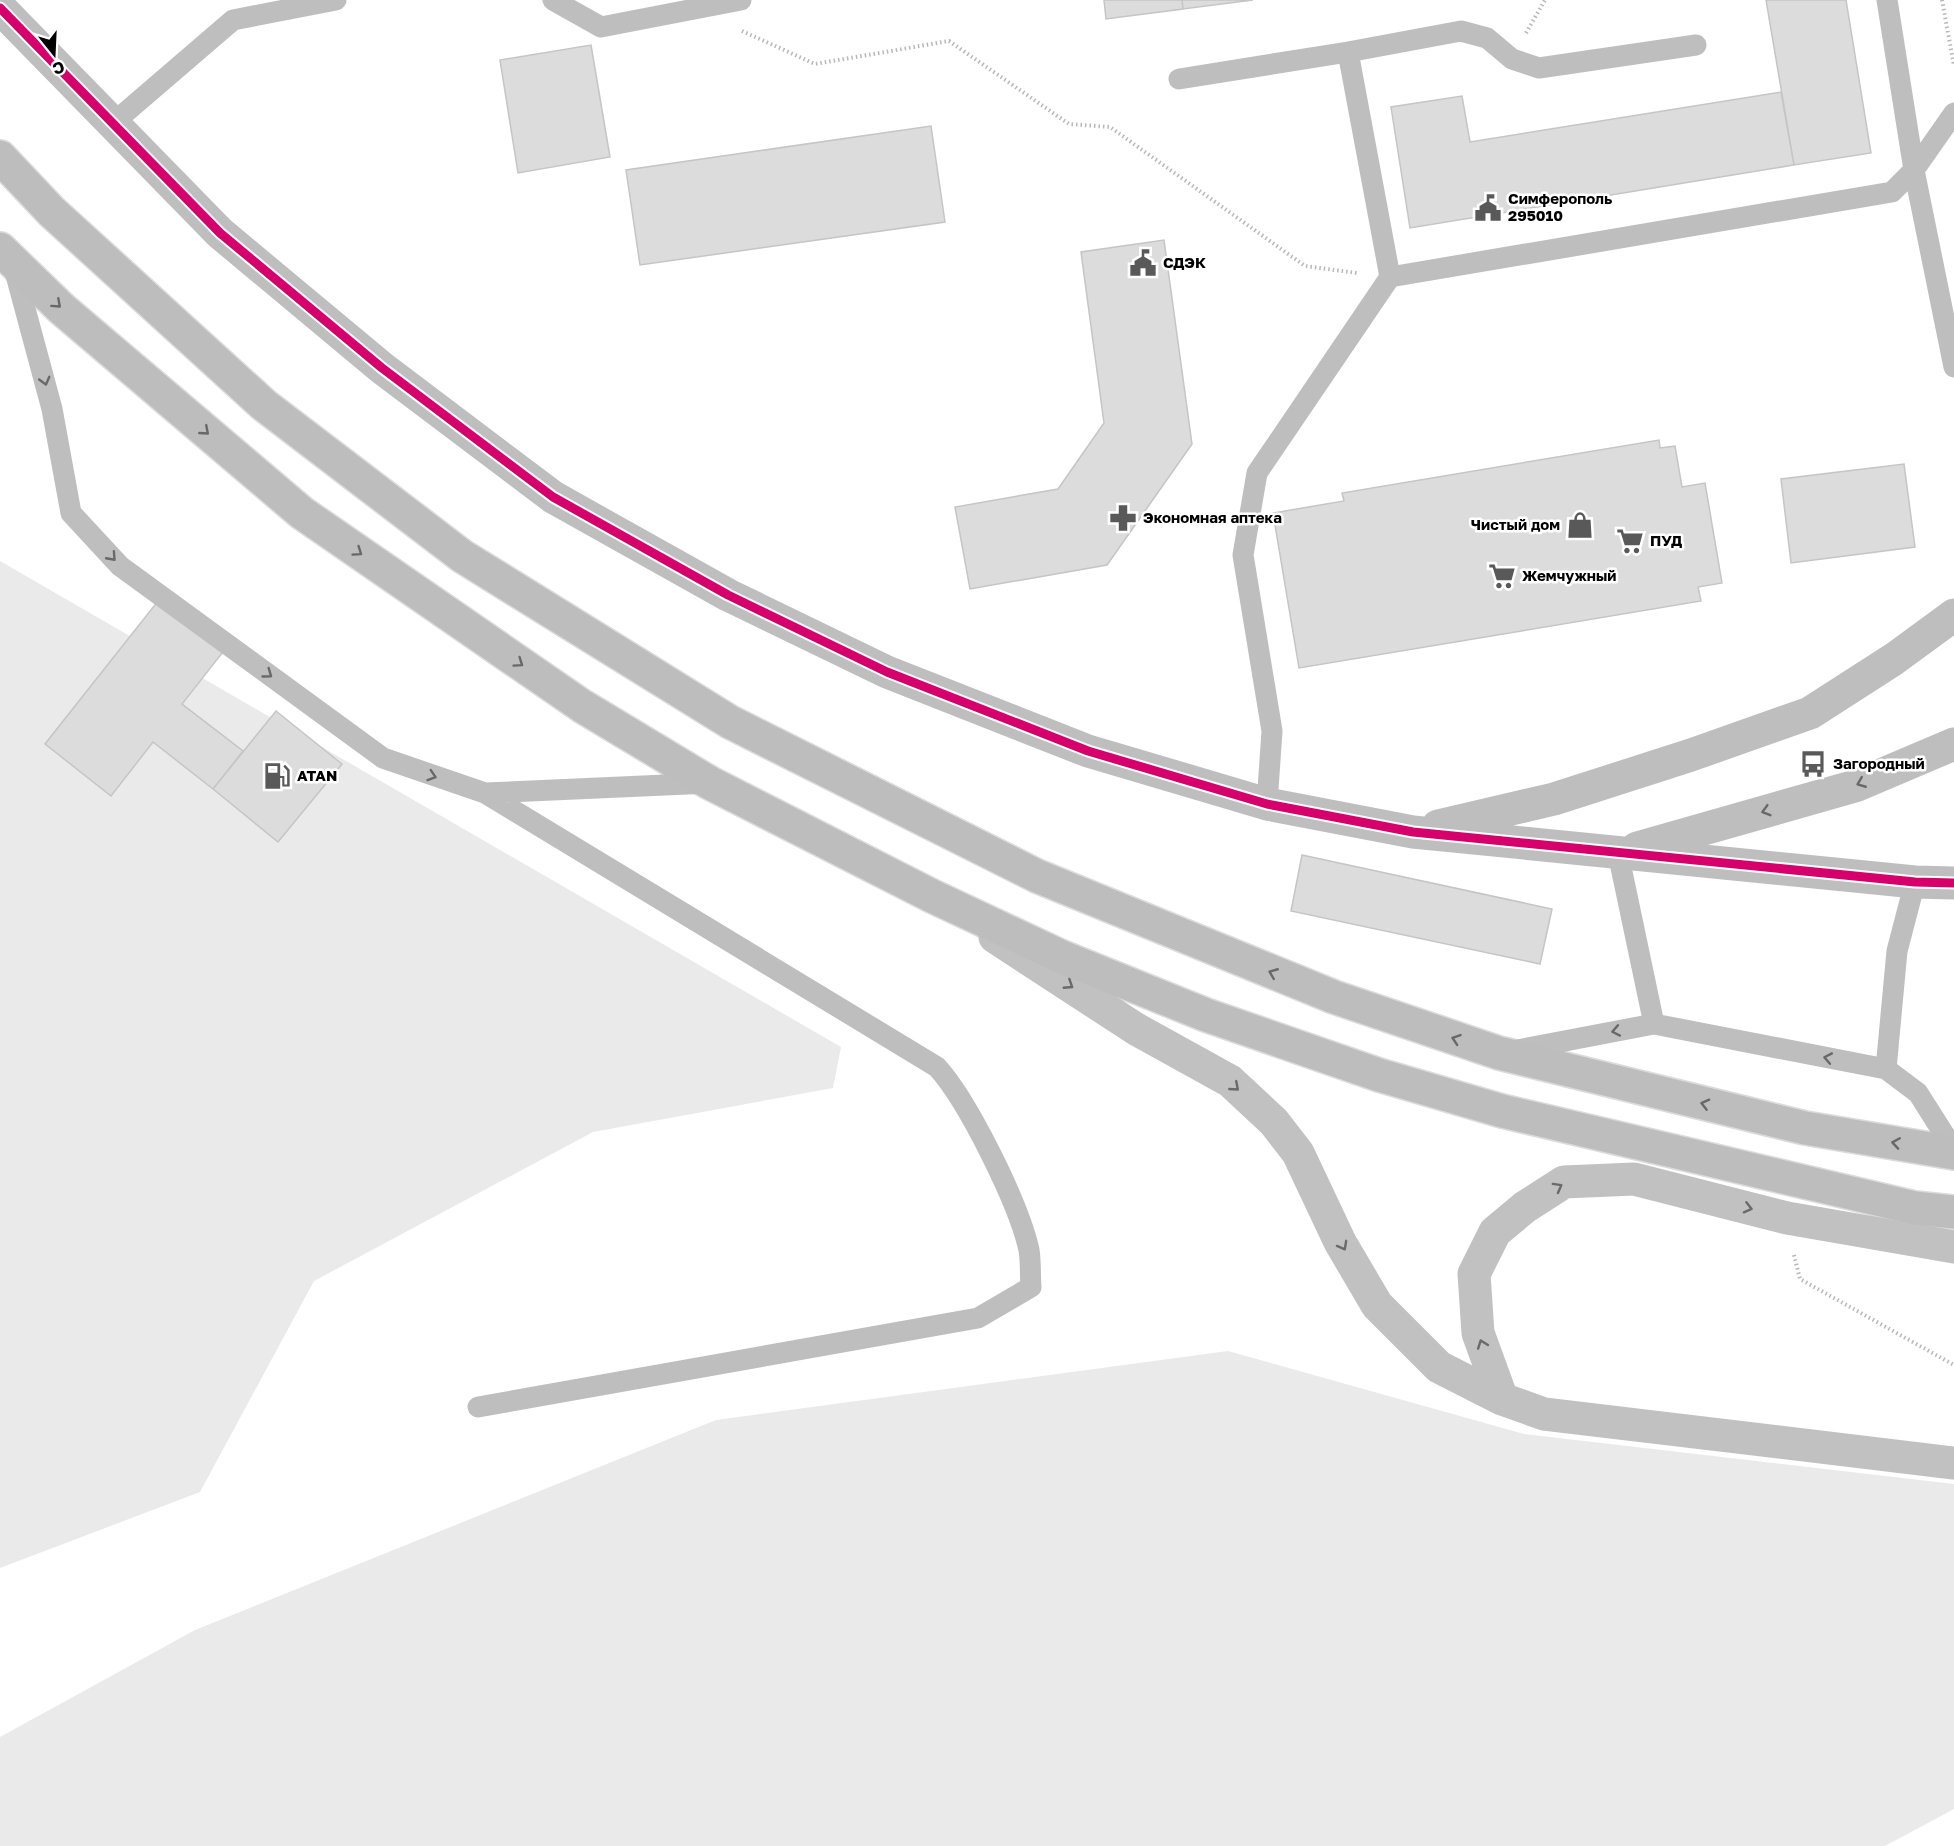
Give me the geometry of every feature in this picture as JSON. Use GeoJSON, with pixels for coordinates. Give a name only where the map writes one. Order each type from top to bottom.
{"type":"FeatureCollection","features":[{"type":"Feature","properties":{"kind":"main road"},"geometry":{"type":"LineString","coordinates":[[0,157],[52,212],[264,405],[462,555],[730,722],[1037,876],[1334,998],[1499,1053],[1805,1128],[1954,1151]]}},
{"type":"Feature","properties":{"kind":"main road"},"geometry":{"type":"LineString","coordinates":[[7,256],[62,309],[302,513],[582,706],[710,783],[932,896],[1062,957],[1206,1015],[1379,1076],[1502,1111],[1662,1151],[1915,1208],[1954,1212]]}},
{"type":"Feature","properties":{"kind":"main road"},"geometry":{"type":"LineString","coordinates":[[932,896],[1136,1029],[1230,1081],[1274,1122],[1298,1153],[1340,1242],[1377,1305],[1439,1366],[1502,1399],[1544,1414],[1954,1463]]}},
{"type":"Feature","properties":{"kind":"main road"},"geometry":{"type":"LineString","coordinates":[[1502,1399],[1478,1333],[1474,1274],[1495,1232],[1525,1207],[1564,1182],[1634,1179],[1787,1218],[1954,1247]]}},
{"type":"Feature","properties":{"kind":"street"},"geometry":{"type":"LineString","coordinates":[[0,8],[220,233],[382,368],[554,497],[728,595],[887,672],[1088,751],[1267,804],[1413,832],[1916,882],[1954,883]]}},
{"type":"Feature","properties":{"kind":"street"},"geometry":{"type":"LineString","coordinates":[[1413,832],[1554,800],[1810,713],[1894,659],[1954,615]]}},
{"type":"Feature","properties":{"kind":"street"},"geometry":{"type":"LineString","coordinates":[[1618,853],[1856,786],[1954,744]]}},
{"type":"Feature","properties":{"kind":"lane"},"geometry":{"type":"LineString","coordinates":[[112,124],[234,20],[336,0]]}},
{"type":"Feature","properties":{"kind":"lane"},"geometry":{"type":"LineString","coordinates":[[553,0],[600,27],[741,0]]}},
{"type":"Feature","properties":{"kind":"lane"},"geometry":{"type":"LineString","coordinates":[[1887,0],[1914,170],[1954,367]]}},
{"type":"Feature","properties":{"kind":"lane"},"geometry":{"type":"LineString","coordinates":[[1179,80],[1461,31],[1486,38],[1512,59],[1539,68],[1696,45]]}},
{"type":"Feature","properties":{"kind":"lane"},"geometry":{"type":"LineString","coordinates":[[1267,804],[1272,730],[1244,555],[1257,473],[1390,277],[1348,52]]}},
{"type":"Feature","properties":{"kind":"lane"},"geometry":{"type":"LineString","coordinates":[[1390,277],[1892,192],[1914,170],[1954,113]]}},
{"type":"Feature","properties":{"kind":"lane"},"geometry":{"type":"LineString","coordinates":[[7,256],[52,409],[71,513],[120,566],[383,758],[485,793],[937,1067],[952,1084],[1010,1197],[1029,1250],[1031,1287],[978,1318],[478,1407]]}},
{"type":"Feature","properties":{"kind":"lane"},"geometry":{"type":"LineString","coordinates":[[485,793],[710,783]]}},
{"type":"Feature","properties":{"kind":"lane"},"geometry":{"type":"LineString","coordinates":[[1618,853],[1654,1024]]}},
{"type":"Feature","properties":{"kind":"lane"},"geometry":{"type":"LineString","coordinates":[[1886,1069],[1897,951],[1916,882]]}},
{"type":"Feature","properties":{"kind":"lane"},"geometry":{"type":"LineString","coordinates":[[1499,1053],[1654,1024],[1886,1069],[1918,1093],[1954,1151]]}},
{"type":"Feature","properties":{"kind":"path"},"geometry":{"type":"LineString","coordinates":[[1942,0],[1954,66]]}},
{"type":"Feature","properties":{"kind":"path"},"geometry":{"type":"LineString","coordinates":[[700,8],[746,33],[815,64],[949,41],[1070,124],[1110,127],[1305,266],[1390,277]]}},
{"type":"Feature","properties":{"kind":"path"},"geometry":{"type":"LineString","coordinates":[[1793,1249],[1800,1279],[1954,1365]]}},
{"type":"Feature","properties":{"kind":"shaded area"},"geometry":{"type":"Polygon","coordinates":[[[0,561],[841,1047],[833,1088],[593,1132],[314,1281],[200,1492],[0,1568],[0,561]]]}},
{"type":"Feature","properties":{"kind":"shaded area"},"geometry":{"type":"Polygon","coordinates":[[[1228,1351],[1524,1434],[1954,1484],[1954,1809],[1885,1846],[0,1846],[0,1737],[195,1630],[716,1420],[1228,1351]]]}},
{"type":"Feature","properties":{"kind":"building"},"geometry":{"type":"Polygon","coordinates":[[[1104,0],[1182,0],[1183,9],[1106,19],[1104,0]]]}},
{"type":"Feature","properties":{"kind":"building"},"geometry":{"type":"Polygon","coordinates":[[[1182,0],[1253,0],[1183,9],[1182,0]]]}},
{"type":"Feature","properties":{"kind":"building"},"geometry":{"type":"Polygon","coordinates":[[[1766,0],[1846,0],[1871,153],[1794,165],[1766,0]]]}},
{"type":"Feature","properties":{"kind":"building"},"geometry":{"type":"Polygon","coordinates":[[[591,45],[610,157],[518,173],[500,60],[591,45]]]}},
{"type":"Feature","properties":{"kind":"building"},"geometry":{"type":"Polygon","coordinates":[[[1781,92],[1794,165],[1410,228],[1391,107],[1462,96],[1470,142],[1781,92]]]}},
{"type":"Feature","properties":{"kind":"building"},"geometry":{"type":"Polygon","coordinates":[[[931,126],[945,222],[640,265],[626,170],[931,126]]]}},
{"type":"Feature","properties":{"kind":"building"},"geometry":{"type":"Polygon","coordinates":[[[1164,240],[1192,444],[1107,565],[970,589],[955,507],[1058,489],[1104,423],[1081,252],[1164,240]]]}},
{"type":"Feature","properties":{"kind":"building"},"geometry":{"type":"Polygon","coordinates":[[[1659,440],[1660,448],[1675,446],[1682,487],[1705,483],[1722,583],[1698,587],[1701,601],[1299,668],[1273,513],[1344,501],[1342,493],[1659,440]]]}},
{"type":"Feature","properties":{"kind":"building"},"geometry":{"type":"Polygon","coordinates":[[[1904,464],[1915,547],[1791,563],[1781,479],[1904,464]]]}},
{"type":"Feature","properties":{"kind":"building"},"geometry":{"type":"Polygon","coordinates":[[[158,601],[223,652],[182,704],[243,751],[213,789],[153,742],[111,796],[45,744],[158,601]]]}},
{"type":"Feature","properties":{"kind":"building","name":"ATAN"},"geometry":{"type":"Polygon","coordinates":[[[276,711],[342,764],[278,842],[213,789],[276,711]]]}},
{"type":"Feature","properties":{"kind":"building"},"geometry":{"type":"Polygon","coordinates":[[[1302,855],[1552,909],[1540,964],[1291,911],[1302,855]]]}},
{"type":"Feature","properties":{"kind":"cycle path"},"geometry":{"type":"LineString","coordinates":[[0,8],[220,233],[382,368],[553,497],[728,595],[887,672],[1088,751],[1267,804],[1413,832],[1915,882],[1954,883]]}},
{"type":"Feature","properties":{"kind":"place","name":"Симферополь 295010"},"geometry":{"type":"Point","coordinates":[1488,208]}},
{"type":"Feature","properties":{"kind":"place","name":"СДЭК"},"geometry":{"type":"Point","coordinates":[1143,263]}},
{"type":"Feature","properties":{"kind":"place","name":"Экономная аптека"},"geometry":{"type":"Point","coordinates":[1123,518]}},
{"type":"Feature","properties":{"kind":"place","name":"Чистый дом"},"geometry":{"type":"Point","coordinates":[1580,525]}},
{"type":"Feature","properties":{"kind":"place","name":"ПУД"},"geometry":{"type":"Point","coordinates":[1630,541]}},
{"type":"Feature","properties":{"kind":"place","name":"Жемчужный"},"geometry":{"type":"Point","coordinates":[1502,576]}},
{"type":"Feature","properties":{"kind":"place","name":"Загородный"},"geometry":{"type":"Point","coordinates":[1813,764]}},
{"type":"Feature","properties":{"kind":"place","name":"ATAN"},"geometry":{"type":"Point","coordinates":[277,776]}}]}
